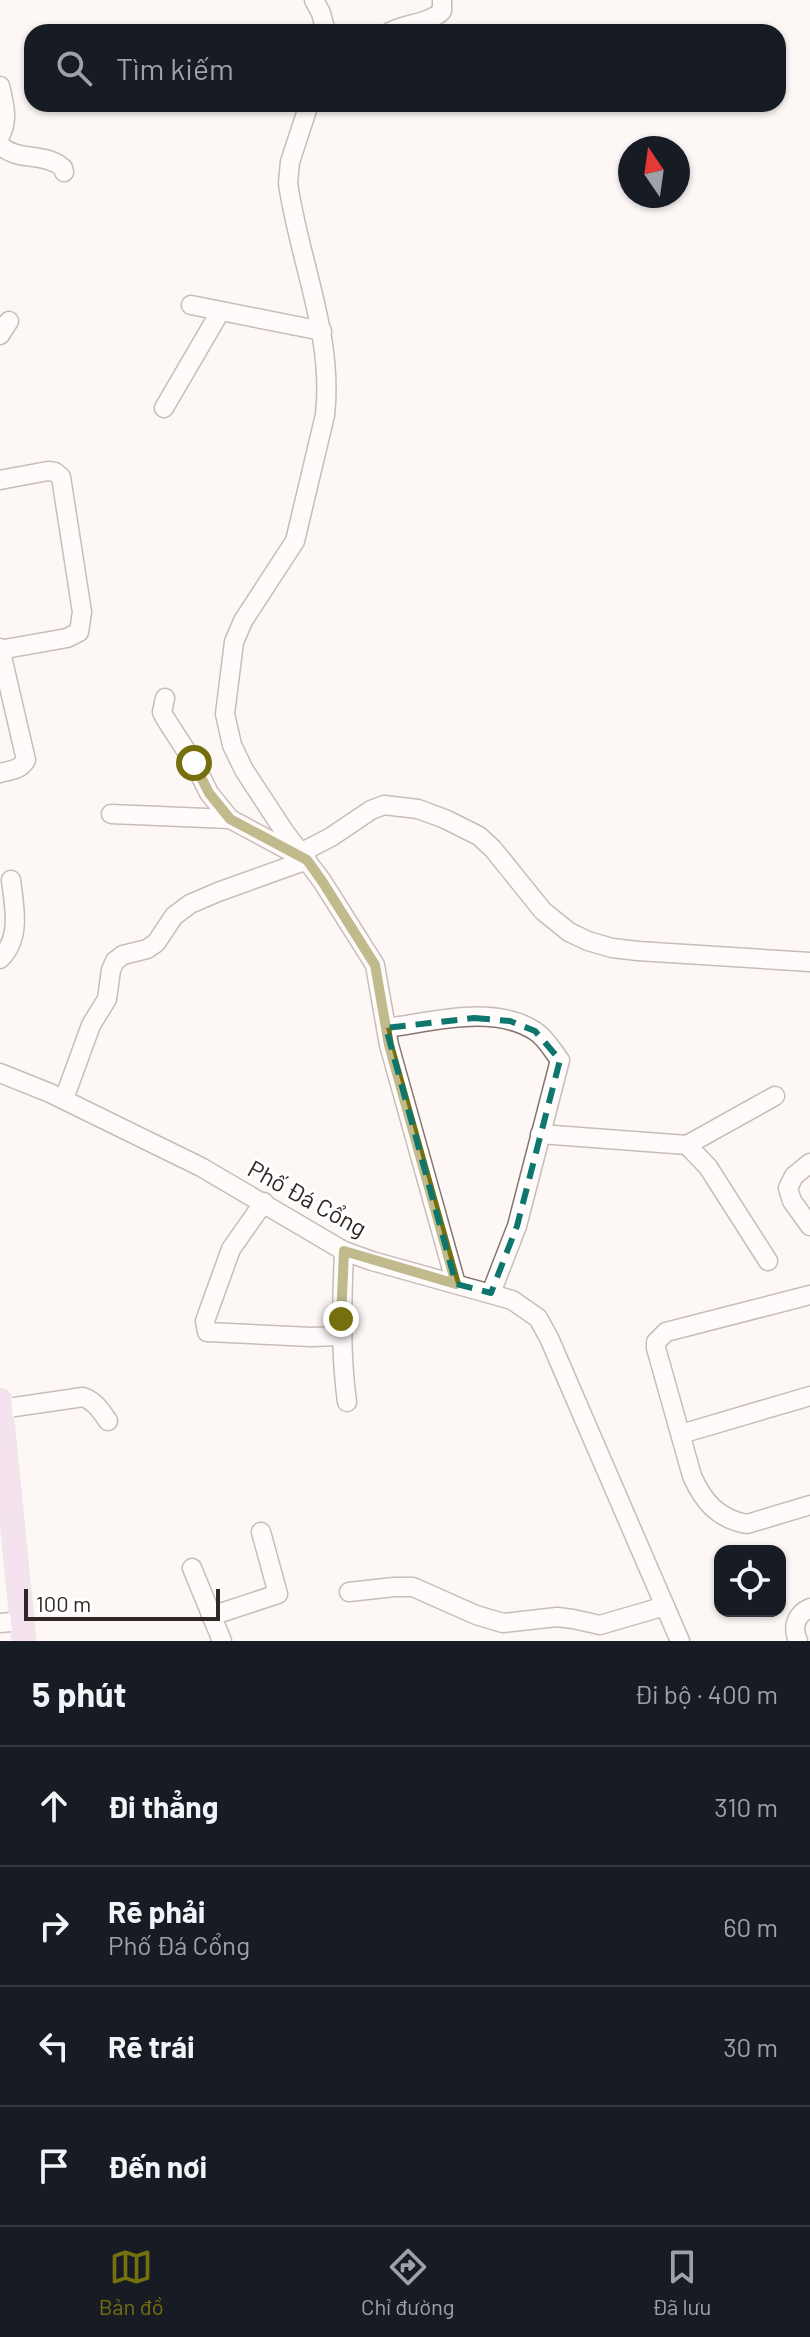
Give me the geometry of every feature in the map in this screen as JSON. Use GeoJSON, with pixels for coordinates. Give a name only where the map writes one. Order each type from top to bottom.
{"type":"FeatureCollection","features":[{"type":"Feature","properties":{"kind":"main road"},"geometry":{"type":"LineString","coordinates":[[1,1404],[15,1628]]}},
{"type":"Feature","properties":{"kind":"street"},"geometry":{"type":"LineString","coordinates":[[314,0],[324,24]]}},
{"type":"Feature","properties":{"kind":"street"},"geometry":{"type":"LineString","coordinates":[[412,24],[437,17],[442,11],[442,0]]}},
{"type":"Feature","properties":{"kind":"street"},"geometry":{"type":"LineString","coordinates":[[0,86],[6,119],[0,136]]}},
{"type":"Feature","properties":{"kind":"street"},"geometry":{"type":"LineString","coordinates":[[306,112],[290,162],[288,183],[322,331],[326,405],[299,528],[287,556],[243,621],[234,642],[225,714],[240,763],[284,831],[331,893],[375,965],[386,1028],[456,1284]]}},
{"type":"Feature","properties":{"kind":"street"},"geometry":{"type":"LineString","coordinates":[[0,145],[8,152],[56,162],[64,172]]}},
{"type":"Feature","properties":{"kind":"street"},"geometry":{"type":"LineString","coordinates":[[191,305],[322,331]]}},
{"type":"Feature","properties":{"kind":"street"},"geometry":{"type":"LineString","coordinates":[[164,408],[220,312]]}},
{"type":"Feature","properties":{"kind":"street"},"geometry":{"type":"LineString","coordinates":[[0,480],[48,471],[61,477],[82,612],[79,632],[67,638],[0,650],[26,760],[16,770],[0,773]]}},
{"type":"Feature","properties":{"kind":"street"},"geometry":{"type":"LineString","coordinates":[[165,698],[162,712],[165,718],[209,793],[230,819]]}},
{"type":"Feature","properties":{"kind":"street"},"geometry":{"type":"LineString","coordinates":[[64,1099],[91,1025],[107,999],[115,961],[156,943],[174,916],[190,904],[304,856],[371,810],[384,805],[418,809],[479,836],[557,924],[588,941],[638,951],[810,962]]}},
{"type":"Feature","properties":{"kind":"street"},"geometry":{"type":"LineString","coordinates":[[111,814],[230,819],[304,856]]}},
{"type":"Feature","properties":{"kind":"street"},"geometry":{"type":"LineString","coordinates":[[0,959],[13,940],[15,923],[11,880]]}},
{"type":"Feature","properties":{"kind":"street"},"geometry":{"type":"LineString","coordinates":[[386,1028],[462,1019],[510,1021],[535,1031],[560,1060],[517,1226],[491,1293]]}},
{"type":"Feature","properties":{"kind":"street","name":"Phố Đá Cổng"},"geometry":{"type":"LineString","coordinates":[[0,1073],[64,1099],[201,1167],[344,1251],[491,1293],[523,1306],[538,1318],[680,1641]]}},
{"type":"Feature","properties":{"kind":"street"},"geometry":{"type":"LineString","coordinates":[[540,1134],[687,1145],[775,1096]]}},
{"type":"Feature","properties":{"kind":"street"},"geometry":{"type":"LineString","coordinates":[[687,1145],[708,1167],[768,1261]]}},
{"type":"Feature","properties":{"kind":"street"},"geometry":{"type":"LineString","coordinates":[[810,1163],[794,1176],[788,1188],[792,1201],[810,1226]]}},
{"type":"Feature","properties":{"kind":"street"},"geometry":{"type":"LineString","coordinates":[[264,1202],[231,1249],[205,1321],[207,1332],[341,1336]]}},
{"type":"Feature","properties":{"kind":"street"},"geometry":{"type":"LineString","coordinates":[[344,1251],[341,1336],[347,1402]]}},
{"type":"Feature","properties":{"kind":"street"},"geometry":{"type":"LineString","coordinates":[[810,1295],[666,1332],[656,1342],[692,1476],[701,1495],[724,1516],[747,1524],[810,1505]]}},
{"type":"Feature","properties":{"kind":"street"},"geometry":{"type":"LineString","coordinates":[[681,1434],[810,1396]]}},
{"type":"Feature","properties":{"kind":"street"},"geometry":{"type":"LineString","coordinates":[[1,1404],[83,1397],[96,1405],[108,1421]]}},
{"type":"Feature","properties":{"kind":"street"},"geometry":{"type":"LineString","coordinates":[[211,1616],[278,1594],[261,1532]]}},
{"type":"Feature","properties":{"kind":"street"},"geometry":{"type":"LineString","coordinates":[[192,1568],[222,1641]]}},
{"type":"Feature","properties":{"kind":"street"},"geometry":{"type":"LineString","coordinates":[[349,1592],[413,1587],[476,1615],[503,1623],[557,1617],[608,1625],[665,1606]]}},
{"type":"Feature","properties":{"kind":"street"},"geometry":{"type":"LineString","coordinates":[[798,1641],[796,1621],[810,1608]]}},
{"type":"Feature","properties":{"kind":"highlighted area"},"geometry":{"type":"Polygon","coordinates":[[[474,1018],[510,1021],[535,1031],[560,1060],[517,1226],[491,1293],[456,1284],[386,1028],[474,1018]]]}},
{"type":"Feature","properties":{"kind":"route"},"geometry":{"type":"LineString","coordinates":[[194,763],[209,793],[230,819],[307,860],[371,956],[379,977],[389,1045],[456,1284],[344,1251],[341,1319]]}}]}
